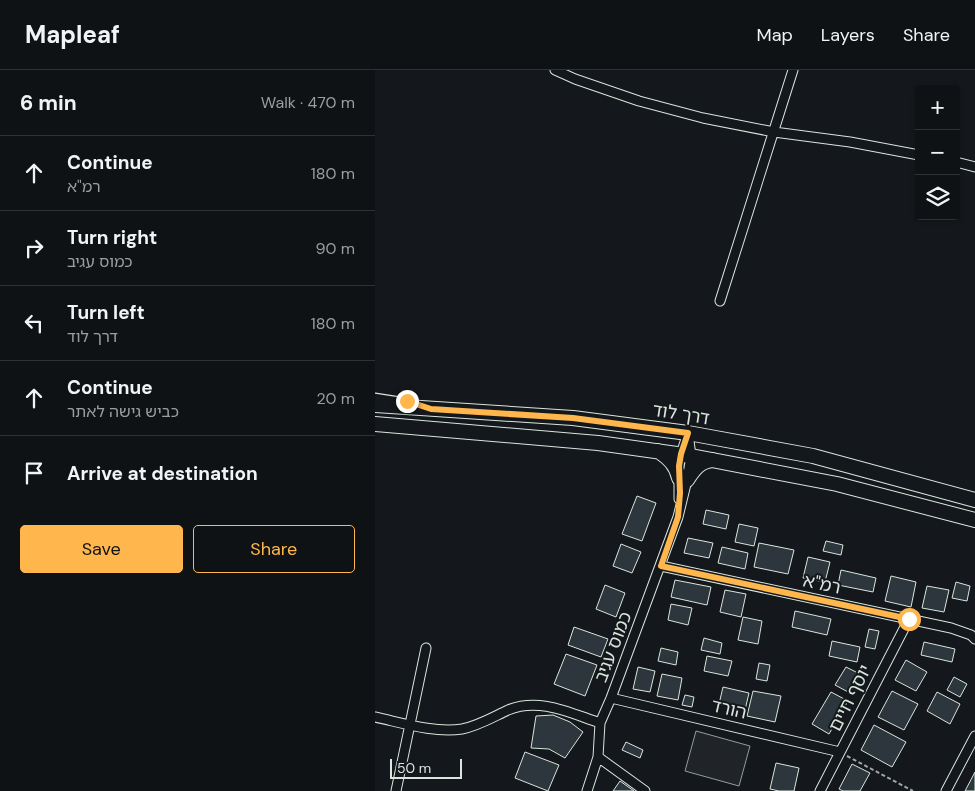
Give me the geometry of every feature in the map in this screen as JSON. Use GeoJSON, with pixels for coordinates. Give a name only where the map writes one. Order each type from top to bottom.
{"type":"FeatureCollection","features":[{"type":"Feature","properties":{"kind":"main road","name":"דרך לוד"},"geometry":{"type":"LineString","coordinates":[[375,405],[573,418],[688,433],[813,456],[975,500]]}},
{"type":"Feature","properties":{"kind":"main road"},"geometry":{"type":"LineString","coordinates":[[375,424],[598,443],[686,455],[837,484],[975,520]]}},
{"type":"Feature","properties":{"kind":"main road"},"geometry":{"type":"LineString","coordinates":[[657,451],[671,461],[683,479],[700,464],[713,460]]}},
{"type":"Feature","properties":{"kind":"street"},"geometry":{"type":"LineString","coordinates":[[555,70],[677,112],[774,132],[849,142],[915,154]]}},
{"type":"Feature","properties":{"kind":"street"},"geometry":{"type":"LineString","coordinates":[[720,301],[793,70]]}},
{"type":"Feature","properties":{"kind":"street"},"geometry":{"type":"LineString","coordinates":[[960,163],[975,167]]}},
{"type":"Feature","properties":{"kind":"street","name":"כמוס עגיב"},"geometry":{"type":"LineString","coordinates":[[587,791],[598,757],[600,723],[678,517],[688,433]]}},
{"type":"Feature","properties":{"kind":"street","name":"רמ\"א"},"geometry":{"type":"LineString","coordinates":[[661,566],[951,628],[971,635],[975,639]]}},
{"type":"Feature","properties":{"kind":"street","name":"יוסף חיים"},"geometry":{"type":"LineString","coordinates":[[820,791],[909,619]]}},
{"type":"Feature","properties":{"kind":"street"},"geometry":{"type":"LineString","coordinates":[[396,791],[426,648]]}},
{"type":"Feature","properties":{"kind":"street","name":"הורד"},"geometry":{"type":"LineString","coordinates":[[611,698],[840,752]]}},
{"type":"Feature","properties":{"kind":"street"},"geometry":{"type":"LineString","coordinates":[[375,718],[432,729],[462,729],[523,706],[549,706],[600,723]]}},
{"type":"Feature","properties":{"kind":"street"},"geometry":{"type":"LineString","coordinates":[[946,791],[975,736]]}},
{"type":"Feature","properties":{"kind":"street"},"geometry":{"type":"LineString","coordinates":[[598,757],[645,791]]}},
{"type":"Feature","properties":{"kind":"lane"},"geometry":{"type":"LineString","coordinates":[[375,396],[407,401],[431,409]]}},
{"type":"Feature","properties":{"kind":"path"},"geometry":{"type":"LineString","coordinates":[[840,752],[913,791]]}},
{"type":"Feature","properties":{"kind":"shaded area"},"geometry":{"type":"Polygon","coordinates":[[[696,731],[750,746],[739,786],[685,771],[696,731]]]}},
{"type":"Feature","properties":{"kind":"building"},"geometry":{"type":"Polygon","coordinates":[[[637,496],[656,503],[642,541],[622,534],[637,496]]]}},
{"type":"Feature","properties":{"kind":"building"},"geometry":{"type":"Polygon","coordinates":[[[706,510],[729,515],[726,529],[703,524],[706,510]]]}},
{"type":"Feature","properties":{"kind":"building"},"geometry":{"type":"Polygon","coordinates":[[[739,524],[758,528],[754,546],[735,542],[739,524]]]}},
{"type":"Feature","properties":{"kind":"building"},"geometry":{"type":"Polygon","coordinates":[[[688,538],[713,543],[709,558],[684,553],[688,538]]]}},
{"type":"Feature","properties":{"kind":"building"},"geometry":{"type":"Polygon","coordinates":[[[826,541],[843,545],[841,555],[823,551],[826,541]]]}},
{"type":"Feature","properties":{"kind":"building"},"geometry":{"type":"Polygon","coordinates":[[[759,543],[794,550],[788,574],[754,567],[759,543]]]}},
{"type":"Feature","properties":{"kind":"building"},"geometry":{"type":"Polygon","coordinates":[[[621,544],[641,552],[632,573],[613,566],[621,544]]]}},
{"type":"Feature","properties":{"kind":"building"},"geometry":{"type":"Polygon","coordinates":[[[722,547],[748,553],[745,569],[718,563],[722,547]]]}},
{"type":"Feature","properties":{"kind":"building"},"geometry":{"type":"Polygon","coordinates":[[[808,557],[830,562],[825,582],[803,578],[808,557]]]}},
{"type":"Feature","properties":{"kind":"building"},"geometry":{"type":"Polygon","coordinates":[[[841,570],[876,578],[873,592],[838,585],[841,570]]]}},
{"type":"Feature","properties":{"kind":"building"},"geometry":{"type":"Polygon","coordinates":[[[891,576],[916,582],[911,607],[885,601],[891,576]]]}},
{"type":"Feature","properties":{"kind":"building"},"geometry":{"type":"Polygon","coordinates":[[[675,580],[711,587],[707,605],[671,597],[675,580]]]}},
{"type":"Feature","properties":{"kind":"building"},"geometry":{"type":"Polygon","coordinates":[[[956,582],[970,586],[967,601],[952,598],[956,582]]]}},
{"type":"Feature","properties":{"kind":"building"},"geometry":{"type":"Polygon","coordinates":[[[605,585],[625,593],[616,617],[596,609],[605,585]]]}},
{"type":"Feature","properties":{"kind":"building"},"geometry":{"type":"Polygon","coordinates":[[[927,586],[949,590],[944,612],[922,608],[927,586]]]}},
{"type":"Feature","properties":{"kind":"building"},"geometry":{"type":"Polygon","coordinates":[[[725,590],[746,594],[741,617],[720,612],[725,590]]]}},
{"type":"Feature","properties":{"kind":"building"},"geometry":{"type":"Polygon","coordinates":[[[671,604],[692,608],[688,625],[668,620],[671,604]]]}},
{"type":"Feature","properties":{"kind":"building"},"geometry":{"type":"Polygon","coordinates":[[[795,611],[831,619],[827,635],[792,627],[795,611]]]}},
{"type":"Feature","properties":{"kind":"building"},"geometry":{"type":"Polygon","coordinates":[[[743,617],[762,621],[758,644],[738,640],[743,617]]]}},
{"type":"Feature","properties":{"kind":"building"},"geometry":{"type":"Polygon","coordinates":[[[574,627],[608,639],[601,657],[568,645],[574,627]]]}},
{"type":"Feature","properties":{"kind":"building"},"geometry":{"type":"Polygon","coordinates":[[[869,629],[879,631],[875,649],[865,647],[869,629]]]}},
{"type":"Feature","properties":{"kind":"building"},"geometry":{"type":"Polygon","coordinates":[[[704,638],[722,643],[720,654],[701,650],[704,638]]]}},
{"type":"Feature","properties":{"kind":"building"},"geometry":{"type":"Polygon","coordinates":[[[832,641],[860,647],[857,662],[829,656],[832,641]]]}},
{"type":"Feature","properties":{"kind":"building"},"geometry":{"type":"Polygon","coordinates":[[[924,642],[955,649],[952,662],[921,655],[924,642]]]}},
{"type":"Feature","properties":{"kind":"building"},"geometry":{"type":"Polygon","coordinates":[[[661,648],[678,652],[676,665],[658,661],[661,648]]]}},
{"type":"Feature","properties":{"kind":"building"},"geometry":{"type":"Polygon","coordinates":[[[566,654],[597,665],[585,696],[554,684],[566,654]]]}},
{"type":"Feature","properties":{"kind":"building"},"geometry":{"type":"Polygon","coordinates":[[[707,656],[732,661],[728,676],[704,671],[707,656]]]}},
{"type":"Feature","properties":{"kind":"building"},"geometry":{"type":"Polygon","coordinates":[[[906,660],[927,672],[916,691],[895,680],[906,660]]]}},
{"type":"Feature","properties":{"kind":"building"},"geometry":{"type":"Polygon","coordinates":[[[759,663],[770,665],[767,681],[756,679],[759,663]]]}},
{"type":"Feature","properties":{"kind":"building"},"geometry":{"type":"Polygon","coordinates":[[[638,667],[655,671],[650,692],[633,689],[638,667]]]}},
{"type":"Feature","properties":{"kind":"building"},"geometry":{"type":"Polygon","coordinates":[[[846,667],[860,674],[850,693],[835,685],[846,667]]]}},
{"type":"Feature","properties":{"kind":"building"},"geometry":{"type":"Polygon","coordinates":[[[662,674],[682,678],[678,700],[657,696],[662,674]]]}},
{"type":"Feature","properties":{"kind":"building"},"geometry":{"type":"Polygon","coordinates":[[[954,677],[967,684],[960,697],[947,690],[954,677]]]}},
{"type":"Feature","properties":{"kind":"building"},"geometry":{"type":"Polygon","coordinates":[[[723,687],[749,693],[745,710],[719,704],[723,687]]]}},
{"type":"Feature","properties":{"kind":"building"},"geometry":{"type":"Polygon","coordinates":[[[753,691],[781,696],[775,722],[747,716],[753,691]]]}},
{"type":"Feature","properties":{"kind":"building"},"geometry":{"type":"Polygon","coordinates":[[[892,691],[918,704],[904,730],[878,717],[892,691]]]}},
{"type":"Feature","properties":{"kind":"building"},"geometry":{"type":"Polygon","coordinates":[[[831,692],[848,701],[829,734],[812,724],[831,692]]]}},
{"type":"Feature","properties":{"kind":"building"},"geometry":{"type":"Polygon","coordinates":[[[937,692],[960,704],[950,724],[927,711],[937,692]]]}},
{"type":"Feature","properties":{"kind":"building"},"geometry":{"type":"Polygon","coordinates":[[[685,695],[694,697],[692,707],[682,705],[685,695]]]}},
{"type":"Feature","properties":{"kind":"building"},"geometry":{"type":"Polygon","coordinates":[[[553,715],[570,722],[583,732],[565,758],[549,749],[531,748],[536,716],[553,715]]]}},
{"type":"Feature","properties":{"kind":"building"},"geometry":{"type":"Polygon","coordinates":[[[874,725],[906,742],[892,767],[861,750],[874,725]]]}},
{"type":"Feature","properties":{"kind":"building"},"geometry":{"type":"Polygon","coordinates":[[[626,742],[643,750],[640,758],[622,750],[626,742]]]}},
{"type":"Feature","properties":{"kind":"building"},"geometry":{"type":"Polygon","coordinates":[[[525,752],[559,765],[548,791],[515,778],[525,752]]]}},
{"type":"Feature","properties":{"kind":"building"},"geometry":{"type":"Polygon","coordinates":[[[776,763],[799,768],[794,791],[770,789],[776,763]]]}},
{"type":"Feature","properties":{"kind":"building"},"geometry":{"type":"Polygon","coordinates":[[[852,764],[870,773],[860,791],[843,791],[839,789],[852,764]]]}},
{"type":"Feature","properties":{"kind":"building"},"geometry":{"type":"Polygon","coordinates":[[[975,772],[975,791],[965,791],[975,772]]]}},
{"type":"Feature","properties":{"kind":"building"},"geometry":{"type":"Polygon","coordinates":[[[620,781],[634,791],[613,791],[620,781]]]}},
{"type":"Feature","properties":{"kind":"route"},"geometry":{"type":"LineString","coordinates":[[407,401],[431,409],[573,418],[688,433],[679,466],[680,493],[678,517],[661,566],[909,619]]}}]}
